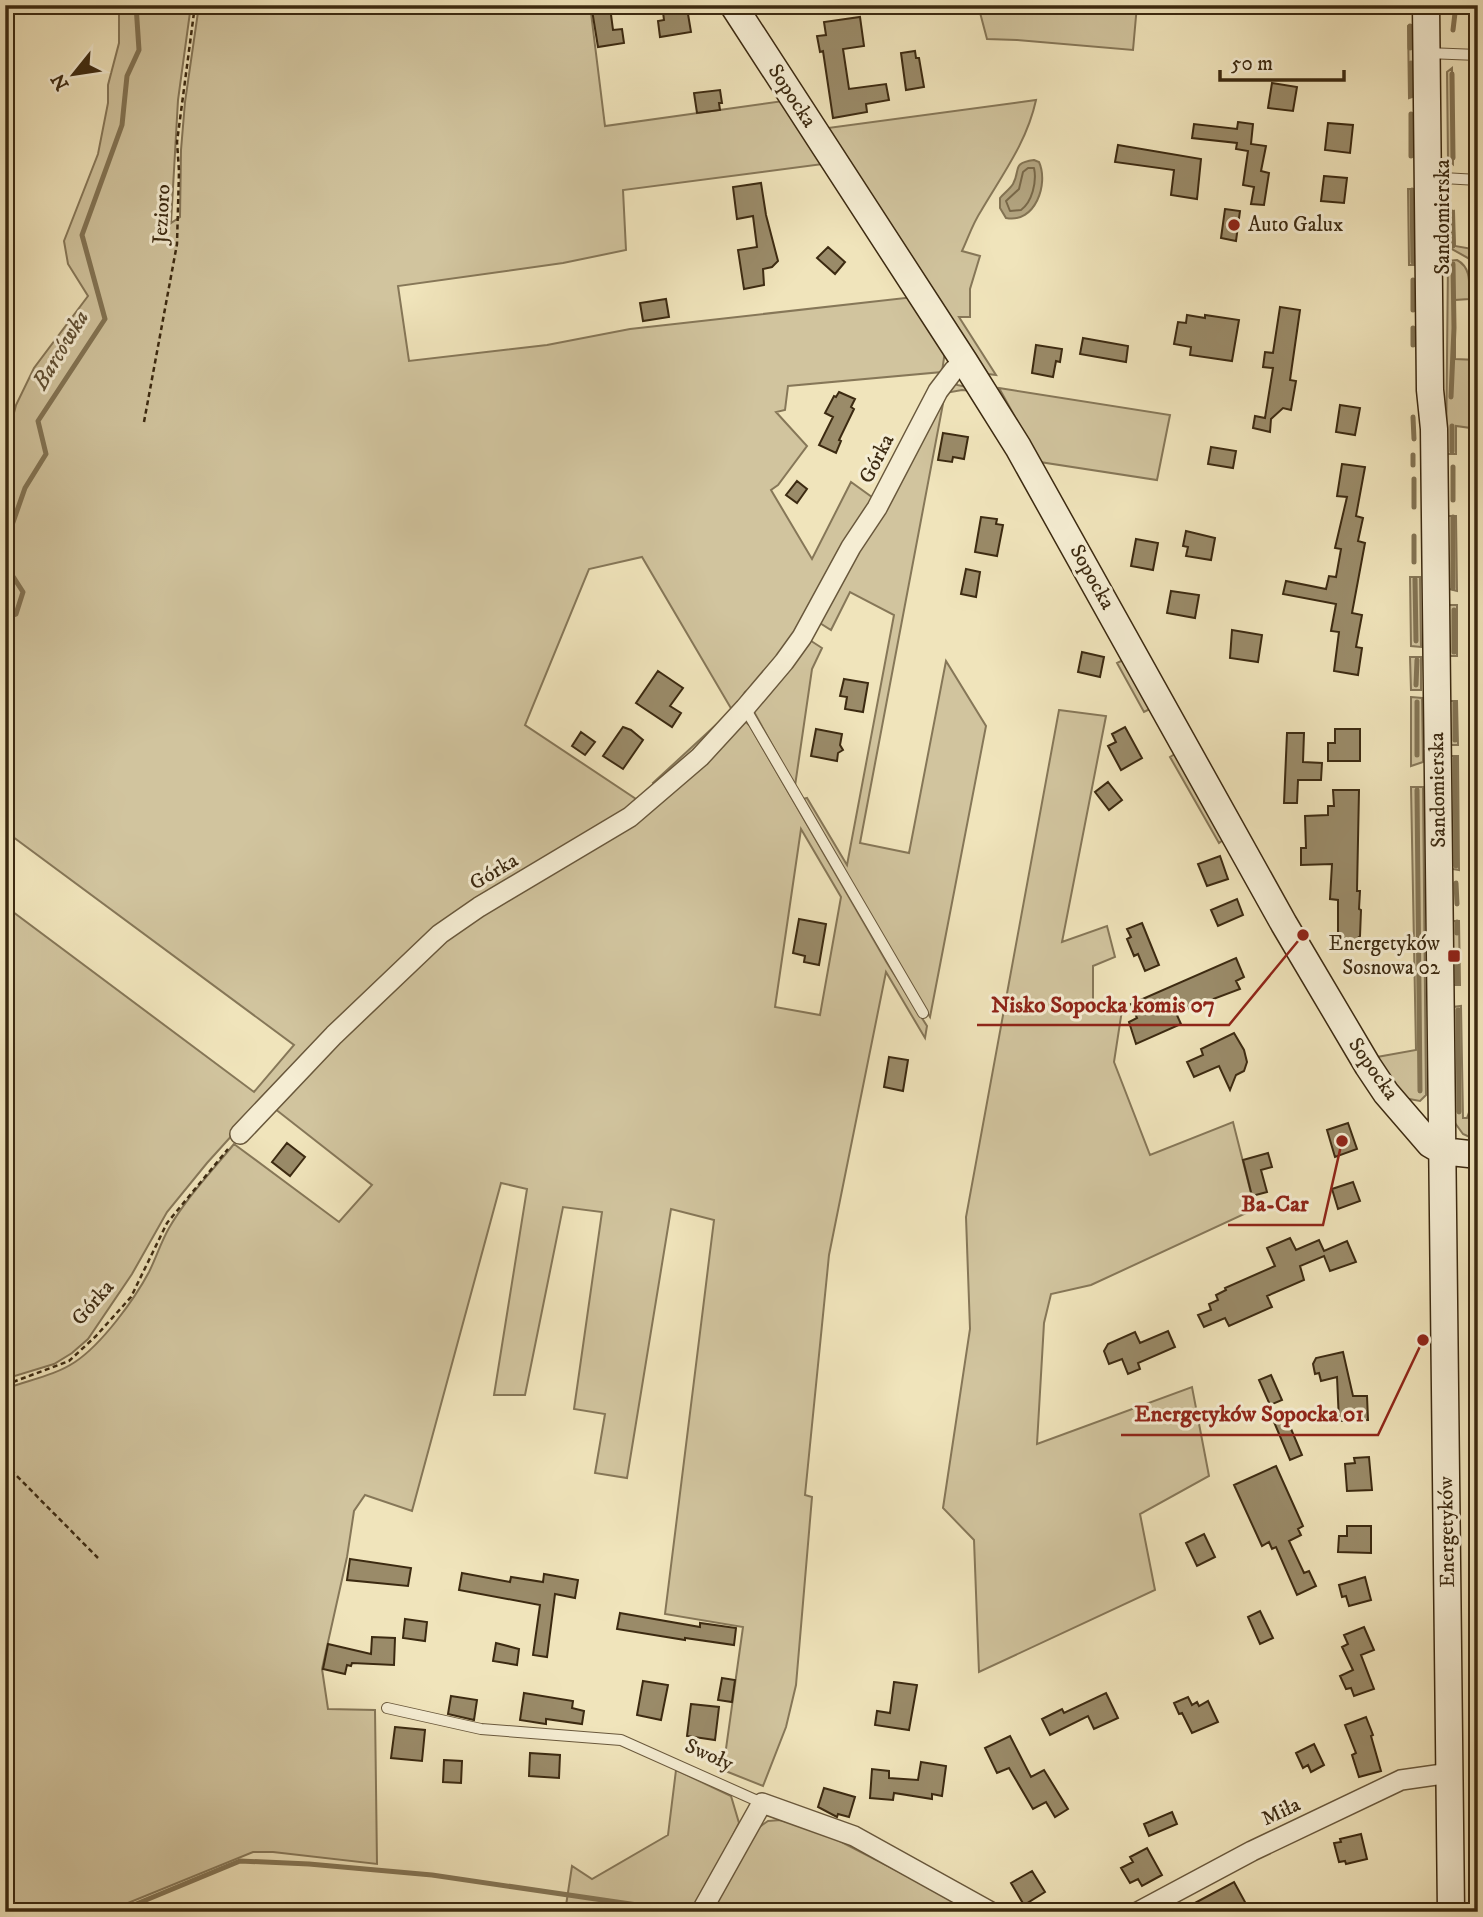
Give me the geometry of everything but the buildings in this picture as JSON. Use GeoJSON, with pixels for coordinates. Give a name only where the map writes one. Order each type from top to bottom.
{"type":"FeatureCollection","features":[{"type":"Feature","properties":{"kind":"main road","name":"Sopocka"},"geometry":{"type":"LineString","coordinates":[[733,5],[964,361],[1068,534],[1340,1020],[1386,1093],[1430,1144],[1442,1152]]}},
{"type":"Feature","properties":{"kind":"main road","name":"Sandomierska"},"geometry":{"type":"LineString","coordinates":[[1426,5],[1434,53],[1443,178],[1443,318],[1434,429]]}},
{"type":"Feature","properties":{"kind":"main road","name":"Sandomierska"},"geometry":{"type":"LineString","coordinates":[[1441,5],[1434,53],[1428,151],[1430,390],[1434,429],[1442,1152]]}},
{"type":"Feature","properties":{"kind":"main road"},"geometry":{"type":"LineString","coordinates":[[1442,1152],[1478,1155]]}},
{"type":"Feature","properties":{"kind":"main road","name":"Energetyków"},"geometry":{"type":"LineString","coordinates":[[1442,1152],[1451,1912]]}},
{"type":"Feature","properties":{"kind":"street","name":"Górka"},"geometry":{"type":"LineString","coordinates":[[240,1134],[334,1035],[440,934],[630,817],[700,757],[745,708],[802,637],[844,558],[877,508],[939,391],[964,361]]}},
{"type":"Feature","properties":{"kind":"street","name":"Miła"},"geometry":{"type":"LineString","coordinates":[[1138,1912],[1252,1851],[1401,1780],[1450,1773]]}},
{"type":"Feature","properties":{"kind":"street"},"geometry":{"type":"LineString","coordinates":[[703,1909],[762,1804]]}},
{"type":"Feature","properties":{"kind":"street","name":"Swoły"},"geometry":{"type":"LineString","coordinates":[[762,1804],[854,1836],[992,1912]]}},
{"type":"Feature","properties":{"kind":"lane"},"geometry":{"type":"LineString","coordinates":[[1434,53],[1478,55]]}},
{"type":"Feature","properties":{"kind":"lane"},"geometry":{"type":"LineString","coordinates":[[1428,151],[1434,167],[1443,178],[1478,180]]}},
{"type":"Feature","properties":{"kind":"lane"},"geometry":{"type":"LineString","coordinates":[[745,708],[923,1013]]}},
{"type":"Feature","properties":{"kind":"lane","name":"Swoły"},"geometry":{"type":"LineString","coordinates":[[387,1707],[481,1729],[621,1740],[762,1804]]}},
{"type":"Feature","properties":{"kind":"path","name":"Jezioro"},"geometry":{"type":"LineString","coordinates":[[145,422],[177,244],[180,171],[177,142],[195,5]]}},
{"type":"Feature","properties":{"kind":"path","name":"Górka"},"geometry":{"type":"LineString","coordinates":[[5,1385],[69,1361],[96,1336],[131,1297],[167,1223],[240,1134]]}},
{"type":"Feature","properties":{"kind":"path"},"geometry":{"type":"LineString","coordinates":[[5,1464],[98,1558]]}},
{"type":"Feature","properties":{"kind":"shaded area"},"geometry":{"type":"Polygon","coordinates":[[[119,5],[191,5],[178,100],[171,223],[180,217],[185,102],[199,5],[479,5],[484,13],[538,5],[590,5],[605,126],[783,101],[823,164],[623,190],[626,250],[563,263],[398,286],[409,361],[547,345],[630,329],[914,297],[945,351],[942,372],[788,386],[785,410],[776,412],[807,446],[778,485],[771,490],[812,559],[851,482],[876,500],[830,575],[793,643],[765,679],[745,692],[725,724],[658,790],[653,783],[732,710],[642,557],[589,569],[525,725],[642,803],[590,838],[591,847],[652,808],[743,719],[750,726],[887,963],[927,1026],[925,1038],[886,972],[829,1255],[805,1495],[812,1497],[796,1685],[786,1727],[763,1786],[723,1770],[743,1627],[665,1614],[714,1220],[671,1209],[627,1478],[595,1473],[605,1414],[574,1409],[602,1212],[563,1207],[525,1395],[494,1395],[527,1189],[501,1183],[412,1511],[365,1495],[354,1511],[347,1557],[322,1669],[328,1709],[375,1710],[377,1864],[253,1852],[106,1912],[5,1912],[5,1389],[67,1367],[96,1344],[143,1283],[176,1217],[234,1144],[339,1222],[372,1185],[270,1105],[411,967],[505,896],[498,890],[429,938],[292,1069],[207,1163],[167,1212],[132,1274],[88,1339],[54,1364],[5,1379],[5,906],[254,1092],[294,1045],[5,831],[5,448],[16,405],[34,368],[88,296],[68,264],[64,241],[98,154],[108,103],[108,85],[119,43],[119,5]],[[801,829],[775,1007],[820,1015],[841,897],[801,829]]]}},
{"type":"Feature","properties":{"kind":"shaded area"},"geometry":{"type":"Polygon","coordinates":[[[978,5],[1137,5],[1133,50],[987,39],[978,5]]]}},
{"type":"Feature","properties":{"kind":"shaded area"},"geometry":{"type":"Polygon","coordinates":[[[1414,25],[1415,96],[1409,98],[1408,26],[1414,25]]]}},
{"type":"Feature","properties":{"kind":"shaded area"},"geometry":{"type":"Polygon","coordinates":[[[1452,68],[1453,164],[1448,159],[1447,72],[1452,68]]]}},
{"type":"Feature","properties":{"kind":"shaded area"},"geometry":{"type":"Polygon","coordinates":[[[1036,100],[1027,130],[978,216],[962,251],[980,256],[970,289],[970,317],[959,317],[996,375],[988,374],[828,128],[1036,100]]]}},
{"type":"Feature","properties":{"kind":"shaded area"},"geometry":{"type":"Polygon","coordinates":[[[1408,189],[1415,189],[1416,265],[1409,265],[1408,189]]]}},
{"type":"Feature","properties":{"kind":"shaded area"},"geometry":{"type":"Polygon","coordinates":[[[1454,211],[1455,246],[1478,250],[1478,271],[1468,258],[1448,247],[1450,213],[1454,211]]]}},
{"type":"Feature","properties":{"kind":"shaded area"},"geometry":{"type":"Polygon","coordinates":[[[1457,260],[1465,267],[1469,277],[1469,299],[1455,300],[1455,359],[1478,360],[1478,429],[1456,426],[1456,454],[1446,454],[1448,261],[1457,260]]]}},
{"type":"Feature","properties":{"kind":"shaded area"},"geometry":{"type":"Polygon","coordinates":[[[956,382],[957,385],[972,391],[945,393],[860,843],[909,853],[946,661],[986,726],[930,1017],[803,799],[807,798],[847,865],[894,615],[850,592],[831,630],[815,620],[880,511],[942,392],[950,383],[956,382]]]}},
{"type":"Feature","properties":{"kind":"shaded area"},"geometry":{"type":"Polygon","coordinates":[[[999,388],[1170,415],[1157,480],[1040,462],[999,388]]]}},
{"type":"Feature","properties":{"kind":"shaded area"},"geometry":{"type":"Polygon","coordinates":[[[1447,516],[1456,516],[1457,591],[1449,589],[1447,516]]]}},
{"type":"Feature","properties":{"kind":"shaded area"},"geometry":{"type":"Polygon","coordinates":[[[1410,577],[1420,577],[1421,647],[1411,646],[1410,577]]]}},
{"type":"Feature","properties":{"kind":"shaded area"},"geometry":{"type":"Polygon","coordinates":[[[1449,605],[1457,605],[1457,656],[1448,656],[1449,605]]]}},
{"type":"Feature","properties":{"kind":"shaded area"},"geometry":{"type":"Polygon","coordinates":[[[805,637],[822,648],[812,669],[795,786],[753,710],[805,637]]]}},
{"type":"Feature","properties":{"kind":"shaded area"},"geometry":{"type":"Polygon","coordinates":[[[1410,657],[1421,657],[1421,690],[1411,690],[1410,657]]]}},
{"type":"Feature","properties":{"kind":"shaded area"},"geometry":{"type":"Polygon","coordinates":[[[1123,660],[1150,709],[1144,712],[1117,663],[1123,660]]]}},
{"type":"Feature","properties":{"kind":"shaded area"},"geometry":{"type":"Polygon","coordinates":[[[1411,697],[1422,698],[1423,762],[1411,766],[1411,697]]]}},
{"type":"Feature","properties":{"kind":"shaded area"},"geometry":{"type":"Polygon","coordinates":[[[1449,701],[1457,701],[1458,745],[1450,745],[1449,701]]]}},
{"type":"Feature","properties":{"kind":"shaded area"},"geometry":{"type":"Polygon","coordinates":[[[1059,710],[1106,716],[1062,942],[1107,926],[1115,957],[1093,966],[1093,1001],[1103,1008],[1122,1010],[1114,1062],[1150,1155],[1233,1122],[1255,1209],[1091,1285],[1051,1294],[1044,1323],[1037,1444],[1192,1387],[1209,1476],[1140,1514],[1155,1590],[979,1672],[974,1540],[943,1508],[970,1329],[966,1217],[1059,710]]]}},
{"type":"Feature","properties":{"kind":"shaded area"},"geometry":{"type":"Polygon","coordinates":[[[1175,754],[1223,840],[1219,843],[1170,757],[1175,754]]]}},
{"type":"Feature","properties":{"kind":"shaded area"},"geometry":{"type":"Polygon","coordinates":[[[1450,756],[1458,756],[1459,870],[1452,869],[1450,756]]]}},
{"type":"Feature","properties":{"kind":"shaded area"},"geometry":{"type":"Polygon","coordinates":[[[1411,787],[1423,787],[1426,1095],[1420,1101],[1404,1098],[1377,1057],[1416,1050],[1411,787]]]}},
{"type":"Feature","properties":{"kind":"shaded area"},"geometry":{"type":"Polygon","coordinates":[[[1452,921],[1459,921],[1460,985],[1453,985],[1452,921]]]}},
{"type":"Feature","properties":{"kind":"shaded area"},"geometry":{"type":"Polygon","coordinates":[[[1461,1006],[1463,1118],[1467,1118],[1478,1087],[1478,1141],[1463,1134],[1455,1123],[1453,1007],[1461,1006]]]}},
{"type":"Feature","properties":{"kind":"shaded area"},"geometry":{"type":"Polygon","coordinates":[[[676,1770],[731,1796],[739,1823],[695,1912],[565,1912],[572,1866],[592,1879],[668,1835],[676,1770]]]}},
{"type":"Feature","properties":{"kind":"shaded area"},"geometry":{"type":"Polygon","coordinates":[[[781,1820],[828,1835],[948,1897],[971,1912],[710,1912],[755,1830],[768,1821],[781,1820]]]}},
{"type":"Feature","properties":{"kind":"water"},"geometry":{"type":"Polygon","coordinates":[[[1034,160],[1039,162],[1042,171],[1041,191],[1037,200],[1025,215],[1006,218],[1000,208],[1000,198],[1013,184],[1019,165],[1034,160]]]}},
{"type":"Feature","properties":{"kind":"waterway","name":"Barcówka"},"geometry":{"type":"LineString","coordinates":[[5,545],[25,488],[46,454],[38,421],[105,319],[82,235],[122,125],[127,76],[139,50],[136,5]]}},
{"type":"Feature","properties":{"kind":"waterway"},"geometry":{"type":"LineString","coordinates":[[1453,30],[1455,13]]}},
{"type":"Feature","properties":{"kind":"waterway"},"geometry":{"type":"LineString","coordinates":[[1410,26],[1410,48]]}},
{"type":"Feature","properties":{"kind":"waterway"},"geometry":{"type":"LineString","coordinates":[[1411,63],[1411,95]]}},
{"type":"Feature","properties":{"kind":"waterway"},"geometry":{"type":"LineString","coordinates":[[1452,74],[1453,158]]}},
{"type":"Feature","properties":{"kind":"waterway"},"geometry":{"type":"LineString","coordinates":[[1411,114],[1411,156]]}},
{"type":"Feature","properties":{"kind":"waterway"},"geometry":{"type":"LineString","coordinates":[[1412,190],[1413,262]]}},
{"type":"Feature","properties":{"kind":"waterway"},"geometry":{"type":"LineString","coordinates":[[1452,212],[1453,246]]}},
{"type":"Feature","properties":{"kind":"waterway"},"geometry":{"type":"LineString","coordinates":[[1451,397],[1453,264]]}},
{"type":"Feature","properties":{"kind":"waterway"},"geometry":{"type":"LineString","coordinates":[[1413,280],[1413,310]]}},
{"type":"Feature","properties":{"kind":"waterway"},"geometry":{"type":"LineString","coordinates":[[1413,328],[1413,345]]}},
{"type":"Feature","properties":{"kind":"waterway"},"geometry":{"type":"LineString","coordinates":[[1413,417],[1414,439]]}},
{"type":"Feature","properties":{"kind":"waterway"},"geometry":{"type":"LineString","coordinates":[[1452,426],[1452,451]]}},
{"type":"Feature","properties":{"kind":"waterway"},"geometry":{"type":"LineString","coordinates":[[1413,455],[1413,465]]}},
{"type":"Feature","properties":{"kind":"waterway"},"geometry":{"type":"LineString","coordinates":[[1453,467],[1453,500]]}},
{"type":"Feature","properties":{"kind":"waterway"},"geometry":{"type":"LineString","coordinates":[[1414,479],[1414,507]]}},
{"type":"Feature","properties":{"kind":"waterway"},"geometry":{"type":"LineString","coordinates":[[1453,517],[1453,588]]}},
{"type":"Feature","properties":{"kind":"waterway"},"geometry":{"type":"LineString","coordinates":[[1414,536],[1414,562]]}},
{"type":"Feature","properties":{"kind":"waterway","name":"Barcówka"},"geometry":{"type":"LineString","coordinates":[[5,564],[23,592],[16,614],[5,619]]}},
{"type":"Feature","properties":{"kind":"waterway"},"geometry":{"type":"LineString","coordinates":[[1415,579],[1416,641]]}},
{"type":"Feature","properties":{"kind":"waterway"},"geometry":{"type":"LineString","coordinates":[[1454,610],[1454,652]]}},
{"type":"Feature","properties":{"kind":"waterway"},"geometry":{"type":"LineString","coordinates":[[1416,685],[1417,660]]}},
{"type":"Feature","properties":{"kind":"waterway"},"geometry":{"type":"LineString","coordinates":[[1417,702],[1417,755]]}},
{"type":"Feature","properties":{"kind":"waterway"},"geometry":{"type":"LineString","coordinates":[[1455,703],[1455,740]]}},
{"type":"Feature","properties":{"kind":"waterway"},"geometry":{"type":"LineString","coordinates":[[1455,758],[1456,866]]}},
{"type":"Feature","properties":{"kind":"waterway"},"geometry":{"type":"LineString","coordinates":[[1417,790],[1420,1091]]}},
{"type":"Feature","properties":{"kind":"waterway"},"geometry":{"type":"LineString","coordinates":[[1456,883],[1457,904]]}},
{"type":"Feature","properties":{"kind":"waterway"},"geometry":{"type":"LineString","coordinates":[[1457,922],[1457,933]]}},
{"type":"Feature","properties":{"kind":"waterway"},"geometry":{"type":"LineString","coordinates":[[1457,951],[1457,982]]}},
{"type":"Feature","properties":{"kind":"waterway"},"geometry":{"type":"LineString","coordinates":[[1458,1010],[1459,1112]]}},
{"type":"Feature","properties":{"kind":"waterway"},"geometry":{"type":"LineString","coordinates":[[117,1912],[240,1861],[432,1875],[685,1912]]}},
{"type":"Feature","properties":{"kind":"place","name":"Auto Galux"},"geometry":{"type":"Point","coordinates":[1234,225]}},
{"type":"Feature","properties":{"kind":"place","name":"Nisko Sopocka komis 07"},"geometry":{"type":"Point","coordinates":[1303,935]}},
{"type":"Feature","properties":{"kind":"place","name":"Energetyków Sosnowa 02"},"geometry":{"type":"Point","coordinates":[1454,956]}},
{"type":"Feature","properties":{"kind":"place","name":"Ba-Car"},"geometry":{"type":"Point","coordinates":[1342,1141]}},
{"type":"Feature","properties":{"kind":"place","name":"Energetyków Sopocka 01"},"geometry":{"type":"Point","coordinates":[1423,1340]}}]}
